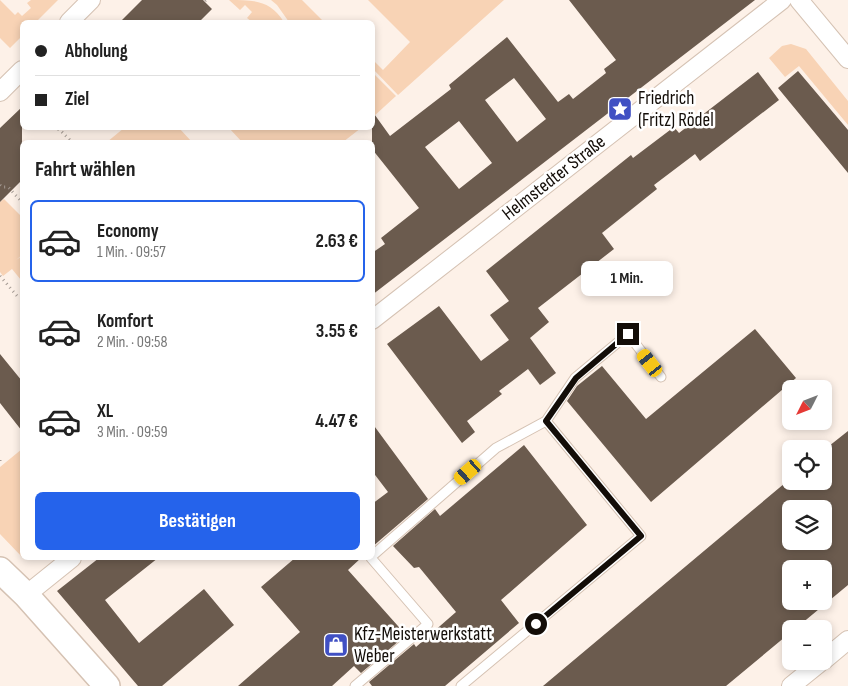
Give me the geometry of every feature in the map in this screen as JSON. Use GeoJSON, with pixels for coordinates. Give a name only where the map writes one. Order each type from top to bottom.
{"type":"FeatureCollection","features":[{"type":"Feature","properties":{"kind":"main road"},"geometry":{"type":"LineString","coordinates":[[0,570],[26,595],[107,686]]}},
{"type":"Feature","properties":{"kind":"street"},"geometry":{"type":"LineString","coordinates":[[71,20],[91,0]]}},
{"type":"Feature","properties":{"kind":"street","name":"Helmstedter Straße"},"geometry":{"type":"LineString","coordinates":[[375,318],[782,0]]}},
{"type":"Feature","properties":{"kind":"street"},"geometry":{"type":"LineString","coordinates":[[799,0],[848,59]]}},
{"type":"Feature","properties":{"kind":"street"},"geometry":{"type":"LineString","coordinates":[[0,92],[20,72]]}},
{"type":"Feature","properties":{"kind":"street"},"geometry":{"type":"LineString","coordinates":[[26,595],[70,560]]}},
{"type":"Feature","properties":{"kind":"street"},"geometry":{"type":"LineString","coordinates":[[832,653],[848,640]]}},
{"type":"Feature","properties":{"kind":"street"},"geometry":{"type":"LineString","coordinates":[[791,686],[811,670]]}},
{"type":"Feature","properties":{"kind":"lane"},"geometry":{"type":"LineString","coordinates":[[375,554],[496,448],[546,421],[576,378],[628,334],[661,377]]}},
{"type":"Feature","properties":{"kind":"lane"},"geometry":{"type":"LineString","coordinates":[[461,686],[641,536],[546,421]]}},
{"type":"Feature","properties":{"kind":"lane"},"geometry":{"type":"LineString","coordinates":[[355,686],[428,624],[375,560]]}},
{"type":"Feature","properties":{"kind":"path"},"geometry":{"type":"LineString","coordinates":[[60,130],[70,140]]}},
{"type":"Feature","properties":{"kind":"path"},"geometry":{"type":"LineString","coordinates":[[0,185],[2,188],[8,187],[20,200]]}},
{"type":"Feature","properties":{"kind":"path"},"geometry":{"type":"LineString","coordinates":[[0,276],[18,297]]}},
{"type":"Feature","properties":{"kind":"shaded area"},"geometry":{"type":"Polygon","coordinates":[[[0,0],[15,15],[18,12],[22,16],[31,8],[27,3],[31,0],[58,0],[38,20],[20,20],[20,38],[10,48],[0,38],[0,0]]]}},
{"type":"Feature","properties":{"kind":"shaded area"},"geometry":{"type":"Polygon","coordinates":[[[229,0],[247,0],[267,5],[283,20],[250,20],[247,18],[252,12],[245,5],[240,10],[229,0]]]}},
{"type":"Feature","properties":{"kind":"shaded area"},"geometry":{"type":"Polygon","coordinates":[[[271,0],[302,0],[322,20],[288,20],[271,0]]]}},
{"type":"Feature","properties":{"kind":"shaded area"},"geometry":{"type":"Polygon","coordinates":[[[368,0],[504,0],[398,95],[375,71],[375,62],[383,70],[410,42],[368,0]]]}},
{"type":"Feature","properties":{"kind":"shaded area"},"geometry":{"type":"Polygon","coordinates":[[[791,44],[806,49],[848,101],[848,125],[799,66],[785,77],[769,58],[782,46],[791,44]]]}},
{"type":"Feature","properties":{"kind":"shaded area"},"geometry":{"type":"Polygon","coordinates":[[[375,75],[396,96],[375,115],[375,75]]]}},
{"type":"Feature","properties":{"kind":"shaded area"},"geometry":{"type":"Polygon","coordinates":[[[122,130],[181,130],[190,140],[109,140],[122,130]]]}},
{"type":"Feature","properties":{"kind":"shaded area"},"geometry":{"type":"Polygon","coordinates":[[[231,130],[358,130],[346,140],[240,140],[231,130]]]}},
{"type":"Feature","properties":{"kind":"shaded area"},"geometry":{"type":"Polygon","coordinates":[[[4,199],[20,215],[20,257],[16,260],[20,257],[20,279],[12,269],[3,276],[0,272],[0,202],[4,199]]]}},
{"type":"Feature","properties":{"kind":"shaded area"},"geometry":{"type":"Polygon","coordinates":[[[20,451],[20,555],[0,534],[0,467],[20,451]]]}},
{"type":"Feature","properties":{"kind":"building"},"geometry":{"type":"Polygon","coordinates":[[[142,0],[203,0],[212,9],[201,20],[122,20],[142,0]]]}},
{"type":"Feature","properties":{"kind":"building"},"geometry":{"type":"Polygon","coordinates":[[[569,0],[755,0],[375,293],[375,251],[385,244],[381,238],[419,208],[375,153],[375,140],[372,140],[372,130],[375,130],[375,115],[390,136],[451,89],[449,85],[507,37],[558,102],[569,94],[573,99],[606,73],[604,69],[616,60],[569,0]],[[514,78],[485,100],[517,142],[546,119],[514,78]],[[459,121],[425,147],[459,189],[492,163],[459,121]]]}},
{"type":"Feature","properties":{"kind":"building"},"geometry":{"type":"Polygon","coordinates":[[[798,71],[848,130],[848,173],[778,88],[798,71]]]}},
{"type":"Feature","properties":{"kind":"building"},"geometry":{"type":"Polygon","coordinates":[[[758,72],[779,100],[700,161],[695,154],[654,185],[657,189],[602,233],[614,249],[538,308],[549,322],[530,338],[556,373],[540,385],[528,369],[499,391],[502,394],[467,421],[475,432],[462,443],[387,344],[439,306],[481,361],[509,340],[490,315],[509,301],[486,271],[631,155],[633,158],[674,127],[679,133],[758,72]]]}},
{"type":"Feature","properties":{"kind":"building"},"geometry":{"type":"Polygon","coordinates":[[[20,109],[22,140],[20,140],[20,182],[0,202],[0,128],[20,109]]]}},
{"type":"Feature","properties":{"kind":"building"},"geometry":{"type":"Polygon","coordinates":[[[755,329],[796,378],[794,380],[782,380],[782,390],[651,502],[567,401],[577,386],[602,366],[646,419],[755,329]]]}},
{"type":"Feature","properties":{"kind":"building"},"geometry":{"type":"Polygon","coordinates":[[[0,354],[20,379],[20,428],[0,403],[0,354]]]}},
{"type":"Feature","properties":{"kind":"building"},"geometry":{"type":"Polygon","coordinates":[[[375,427],[428,499],[375,544],[375,502],[388,492],[375,475],[375,427]]]}},
{"type":"Feature","properties":{"kind":"building"},"geometry":{"type":"Polygon","coordinates":[[[848,431],[848,585],[832,598],[832,560],[782,560],[782,610],[818,610],[806,620],[782,620],[782,639],[726,686],[543,686],[782,486],[782,490],[832,490],[832,444],[848,431]]]}},
{"type":"Feature","properties":{"kind":"building"},"geometry":{"type":"Polygon","coordinates":[[[524,445],[587,525],[501,600],[519,623],[445,686],[372,686],[369,682],[414,644],[416,647],[456,612],[419,567],[414,568],[393,546],[435,509],[440,516],[524,445]]]}},
{"type":"Feature","properties":{"kind":"building"},"geometry":{"type":"Polygon","coordinates":[[[96,560],[155,560],[105,600],[139,643],[204,589],[234,625],[162,686],[138,686],[57,591],[96,560]]]}},
{"type":"Feature","properties":{"kind":"building"},"geometry":{"type":"Polygon","coordinates":[[[293,560],[359,560],[348,570],[406,635],[361,673],[354,666],[332,686],[238,686],[300,632],[261,587],[293,560]]]}},
{"type":"Feature","properties":{"kind":"place","name":"Friedrich (Fritz) Rödel"},"geometry":{"type":"Point","coordinates":[620,109]}},
{"type":"Feature","properties":{"kind":"place","name":"Kfz-Meisterwerkstatt Weber"},"geometry":{"type":"Point","coordinates":[336,645]}},
{"type":"Feature","properties":{"kind":"route"},"geometry":{"type":"LineString","coordinates":[[536,624],[641,536],[546,421],[576,378],[628,334]]}}]}
